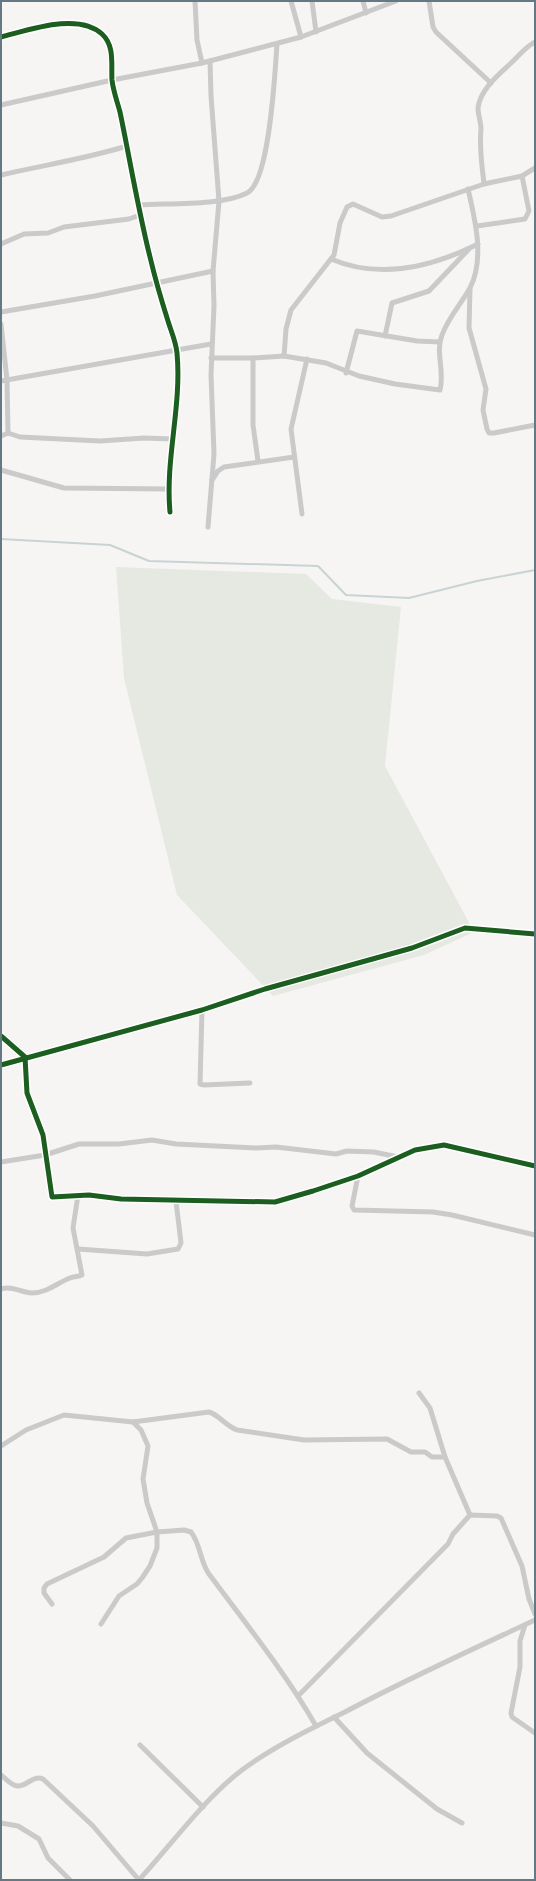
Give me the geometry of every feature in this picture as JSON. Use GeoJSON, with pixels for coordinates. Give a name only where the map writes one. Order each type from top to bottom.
{"type":"FeatureCollection","features":[{"type":"Feature","properties":{"kind":"street"},"geometry":{"type":"LineString","coordinates":[[195,1],[197,40],[202,63]]}},
{"type":"Feature","properties":{"kind":"street"},"geometry":{"type":"LineString","coordinates":[[291,1],[302,37]]}},
{"type":"Feature","properties":{"kind":"street"},"geometry":{"type":"LineString","coordinates":[[312,1],[316,32]]}},
{"type":"Feature","properties":{"kind":"street"},"geometry":{"type":"LineString","coordinates":[[363,1],[366,13]]}},
{"type":"Feature","properties":{"kind":"street"},"geometry":{"type":"LineString","coordinates":[[1,105],[112,80],[202,63],[277,44],[316,32],[396,1]]}},
{"type":"Feature","properties":{"kind":"street"},"geometry":{"type":"LineString","coordinates":[[429,1],[433,27],[436,32],[491,83]]}},
{"type":"Feature","properties":{"kind":"street"},"geometry":{"type":"LineString","coordinates":[[1,37],[70,23],[79,23],[91,27],[102,34],[109,42],[112,51],[112,80],[127,146],[140,215],[176,350],[178,376],[168,489],[170,512]]}},
{"type":"Feature","properties":{"kind":"street"},"geometry":{"type":"LineString","coordinates":[[484,184],[479,146],[481,128],[478,107],[491,83],[503,70],[514,62],[523,50],[535,42]]}},
{"type":"Feature","properties":{"kind":"street"},"geometry":{"type":"LineString","coordinates":[[139,205],[219,201],[249,193],[253,189],[260,170],[271,114],[277,44]]}},
{"type":"Feature","properties":{"kind":"street"},"geometry":{"type":"LineString","coordinates":[[208,527],[214,454],[211,358],[214,306],[213,271],[219,201],[211,96],[210,61]]}},
{"type":"Feature","properties":{"kind":"street"},"geometry":{"type":"LineString","coordinates":[[1,175],[26,168],[80,160],[127,146]]}},
{"type":"Feature","properties":{"kind":"street"},"geometry":{"type":"LineString","coordinates":[[284,356],[286,329],[290,310],[331,259],[337,247],[343,214],[347,207],[353,204],[386,217],[484,184],[522,176],[535,168]]}},
{"type":"Feature","properties":{"kind":"street"},"geometry":{"type":"LineString","coordinates":[[477,226],[524,219],[528,215],[529,211],[522,176]]}},
{"type":"Feature","properties":{"kind":"street"},"geometry":{"type":"LineString","coordinates":[[468,189],[477,226],[478,244],[475,271],[470,288],[469,328],[486,389],[482,410],[487,429],[489,433],[494,433],[535,425]]}},
{"type":"Feature","properties":{"kind":"street"},"geometry":{"type":"LineString","coordinates":[[1,244],[24,234],[48,233],[64,227],[129,219],[140,215]]}},
{"type":"Feature","properties":{"kind":"street"},"geometry":{"type":"LineString","coordinates":[[331,259],[353,267],[397,270],[428,264],[478,244]]}},
{"type":"Feature","properties":{"kind":"street"},"geometry":{"type":"LineString","coordinates":[[385,336],[392,302],[429,291],[469,248]]}},
{"type":"Feature","properties":{"kind":"street"},"geometry":{"type":"LineString","coordinates":[[1,312],[213,271]]}},
{"type":"Feature","properties":{"kind":"street"},"geometry":{"type":"LineString","coordinates":[[211,358],[284,356],[307,359],[326,363],[346,373],[437,391],[440,390],[441,385],[440,342],[449,320],[470,288]]}},
{"type":"Feature","properties":{"kind":"street"},"geometry":{"type":"LineString","coordinates":[[1,324],[8,433]]}},
{"type":"Feature","properties":{"kind":"street"},"geometry":{"type":"LineString","coordinates":[[346,373],[357,331],[417,341],[440,342]]}},
{"type":"Feature","properties":{"kind":"street"},"geometry":{"type":"LineString","coordinates":[[4,380],[211,344]]}},
{"type":"Feature","properties":{"kind":"street"},"geometry":{"type":"LineString","coordinates":[[253,358],[253,425],[258,461]]}},
{"type":"Feature","properties":{"kind":"street"},"geometry":{"type":"LineString","coordinates":[[302,514],[294,456],[292,423],[307,359]]}},
{"type":"Feature","properties":{"kind":"street"},"geometry":{"type":"LineString","coordinates":[[1,436],[8,433],[20,437],[100,441],[144,438],[172,440]]}},
{"type":"Feature","properties":{"kind":"street"},"geometry":{"type":"LineString","coordinates":[[211,481],[218,471],[224,467],[294,456]]}},
{"type":"Feature","properties":{"kind":"street"},"geometry":{"type":"LineString","coordinates":[[1,470],[64,488],[168,489]]}},
{"type":"Feature","properties":{"kind":"street"},"geometry":{"type":"LineString","coordinates":[[1,1065],[25,1057],[202,1010],[265,989],[412,948],[465,928],[535,934]]}},
{"type":"Feature","properties":{"kind":"street"},"geometry":{"type":"LineString","coordinates":[[202,1010],[200,1084],[250,1083]]}},
{"type":"Feature","properties":{"kind":"street"},"geometry":{"type":"LineString","coordinates":[[1,1036],[25,1057],[27,1093],[43,1135],[51,1196],[78,1195],[121,1199],[275,1202],[358,1176],[415,1150],[444,1145],[535,1166]]}},
{"type":"Feature","properties":{"kind":"street"},"geometry":{"type":"LineString","coordinates":[[1,1162],[45,1155],[80,1144],[119,1144],[152,1140],[176,1144],[256,1148],[276,1147],[336,1154],[347,1151],[374,1152],[398,1157]]}},
{"type":"Feature","properties":{"kind":"street"},"geometry":{"type":"LineString","coordinates":[[358,1176],[352,1206],[354,1210],[433,1212],[452,1214],[535,1235]]}},
{"type":"Feature","properties":{"kind":"street"},"geometry":{"type":"LineString","coordinates":[[1,1289],[9,1288],[30,1293],[38,1293],[49,1290],[72,1277],[81,1277],[83,1273],[73,1228],[78,1195]]}},
{"type":"Feature","properties":{"kind":"street"},"geometry":{"type":"LineString","coordinates":[[78,1249],[147,1254],[178,1249],[181,1243],[176,1200]]}},
{"type":"Feature","properties":{"kind":"street"},"geometry":{"type":"LineString","coordinates":[[419,1393],[430,1408],[446,1457],[470,1515]]}},
{"type":"Feature","properties":{"kind":"street"},"geometry":{"type":"LineString","coordinates":[[1,1446],[26,1430],[64,1415],[133,1422],[209,1412],[214,1414],[227,1426],[237,1430],[304,1440],[387,1439],[411,1452],[425,1452],[432,1457],[446,1457]]}},
{"type":"Feature","properties":{"kind":"street"},"geometry":{"type":"LineString","coordinates":[[100,1624],[115,1599],[137,1584],[150,1566],[157,1548],[157,1532],[148,1503],[143,1479],[148,1446],[141,1430],[133,1422]]}},
{"type":"Feature","properties":{"kind":"street"},"geometry":{"type":"LineString","coordinates":[[470,1515],[497,1516],[501,1518],[522,1566],[529,1599],[535,1614]]}},
{"type":"Feature","properties":{"kind":"street"},"geometry":{"type":"LineString","coordinates":[[298,1696],[448,1544],[453,1534],[470,1515]]}},
{"type":"Feature","properties":{"kind":"street"},"geometry":{"type":"LineString","coordinates":[[52,1604],[44,1593],[44,1588],[47,1584],[104,1557],[123,1539],[157,1532],[184,1530],[191,1532],[199,1545],[209,1573],[223,1590],[228,1601],[238,1611],[280,1667],[316,1726]]}},
{"type":"Feature","properties":{"kind":"street"},"geometry":{"type":"LineString","coordinates":[[1,1775],[13,1785],[18,1786],[35,1778],[43,1779],[93,1826],[139,1880],[204,1807],[243,1770],[316,1726],[418,1674],[535,1620]]}},
{"type":"Feature","properties":{"kind":"street"},"geometry":{"type":"LineString","coordinates":[[525,1625],[520,1641],[520,1667],[511,1713],[512,1717],[535,1733]]}},
{"type":"Feature","properties":{"kind":"street"},"geometry":{"type":"LineString","coordinates":[[334,1717],[367,1753],[437,1809],[462,1823]]}},
{"type":"Feature","properties":{"kind":"street"},"geometry":{"type":"LineString","coordinates":[[140,1744],[204,1807]]}},
{"type":"Feature","properties":{"kind":"street"},"geometry":{"type":"LineString","coordinates":[[1,1823],[18,1826],[39,1839],[48,1858],[70,1880]]}},
{"type":"Feature","properties":{"kind":"shaded area"},"geometry":{"type":"Polygon","coordinates":[[[116,567],[306,574],[332,599],[401,607],[385,766],[474,932],[424,955],[273,996],[177,895],[124,678],[116,567]]]}},
{"type":"Feature","properties":{"kind":"waterway"},"geometry":{"type":"LineString","coordinates":[[1,539],[110,545],[149,561],[318,566],[346,595],[409,598],[477,581],[535,570]]}},
{"type":"Feature","properties":{"kind":"cycle path"},"geometry":{"type":"LineString","coordinates":[[1,37],[39,27],[67,23],[80,24],[92,28],[102,34],[109,44],[112,56],[112,80],[114,92],[120,112],[142,221],[156,281],[175,341],[177,353],[178,373],[170,472],[170,512]]}},
{"type":"Feature","properties":{"kind":"cycle path"},"geometry":{"type":"LineString","coordinates":[[1,1065],[202,1010],[265,989],[412,948],[465,928],[535,934]]}},
{"type":"Feature","properties":{"kind":"cycle path"},"geometry":{"type":"LineString","coordinates":[[1,1036],[25,1057],[27,1093],[43,1135],[52,1197],[89,1195],[121,1199],[275,1202],[358,1176],[415,1150],[444,1145],[535,1166]]}}]}
